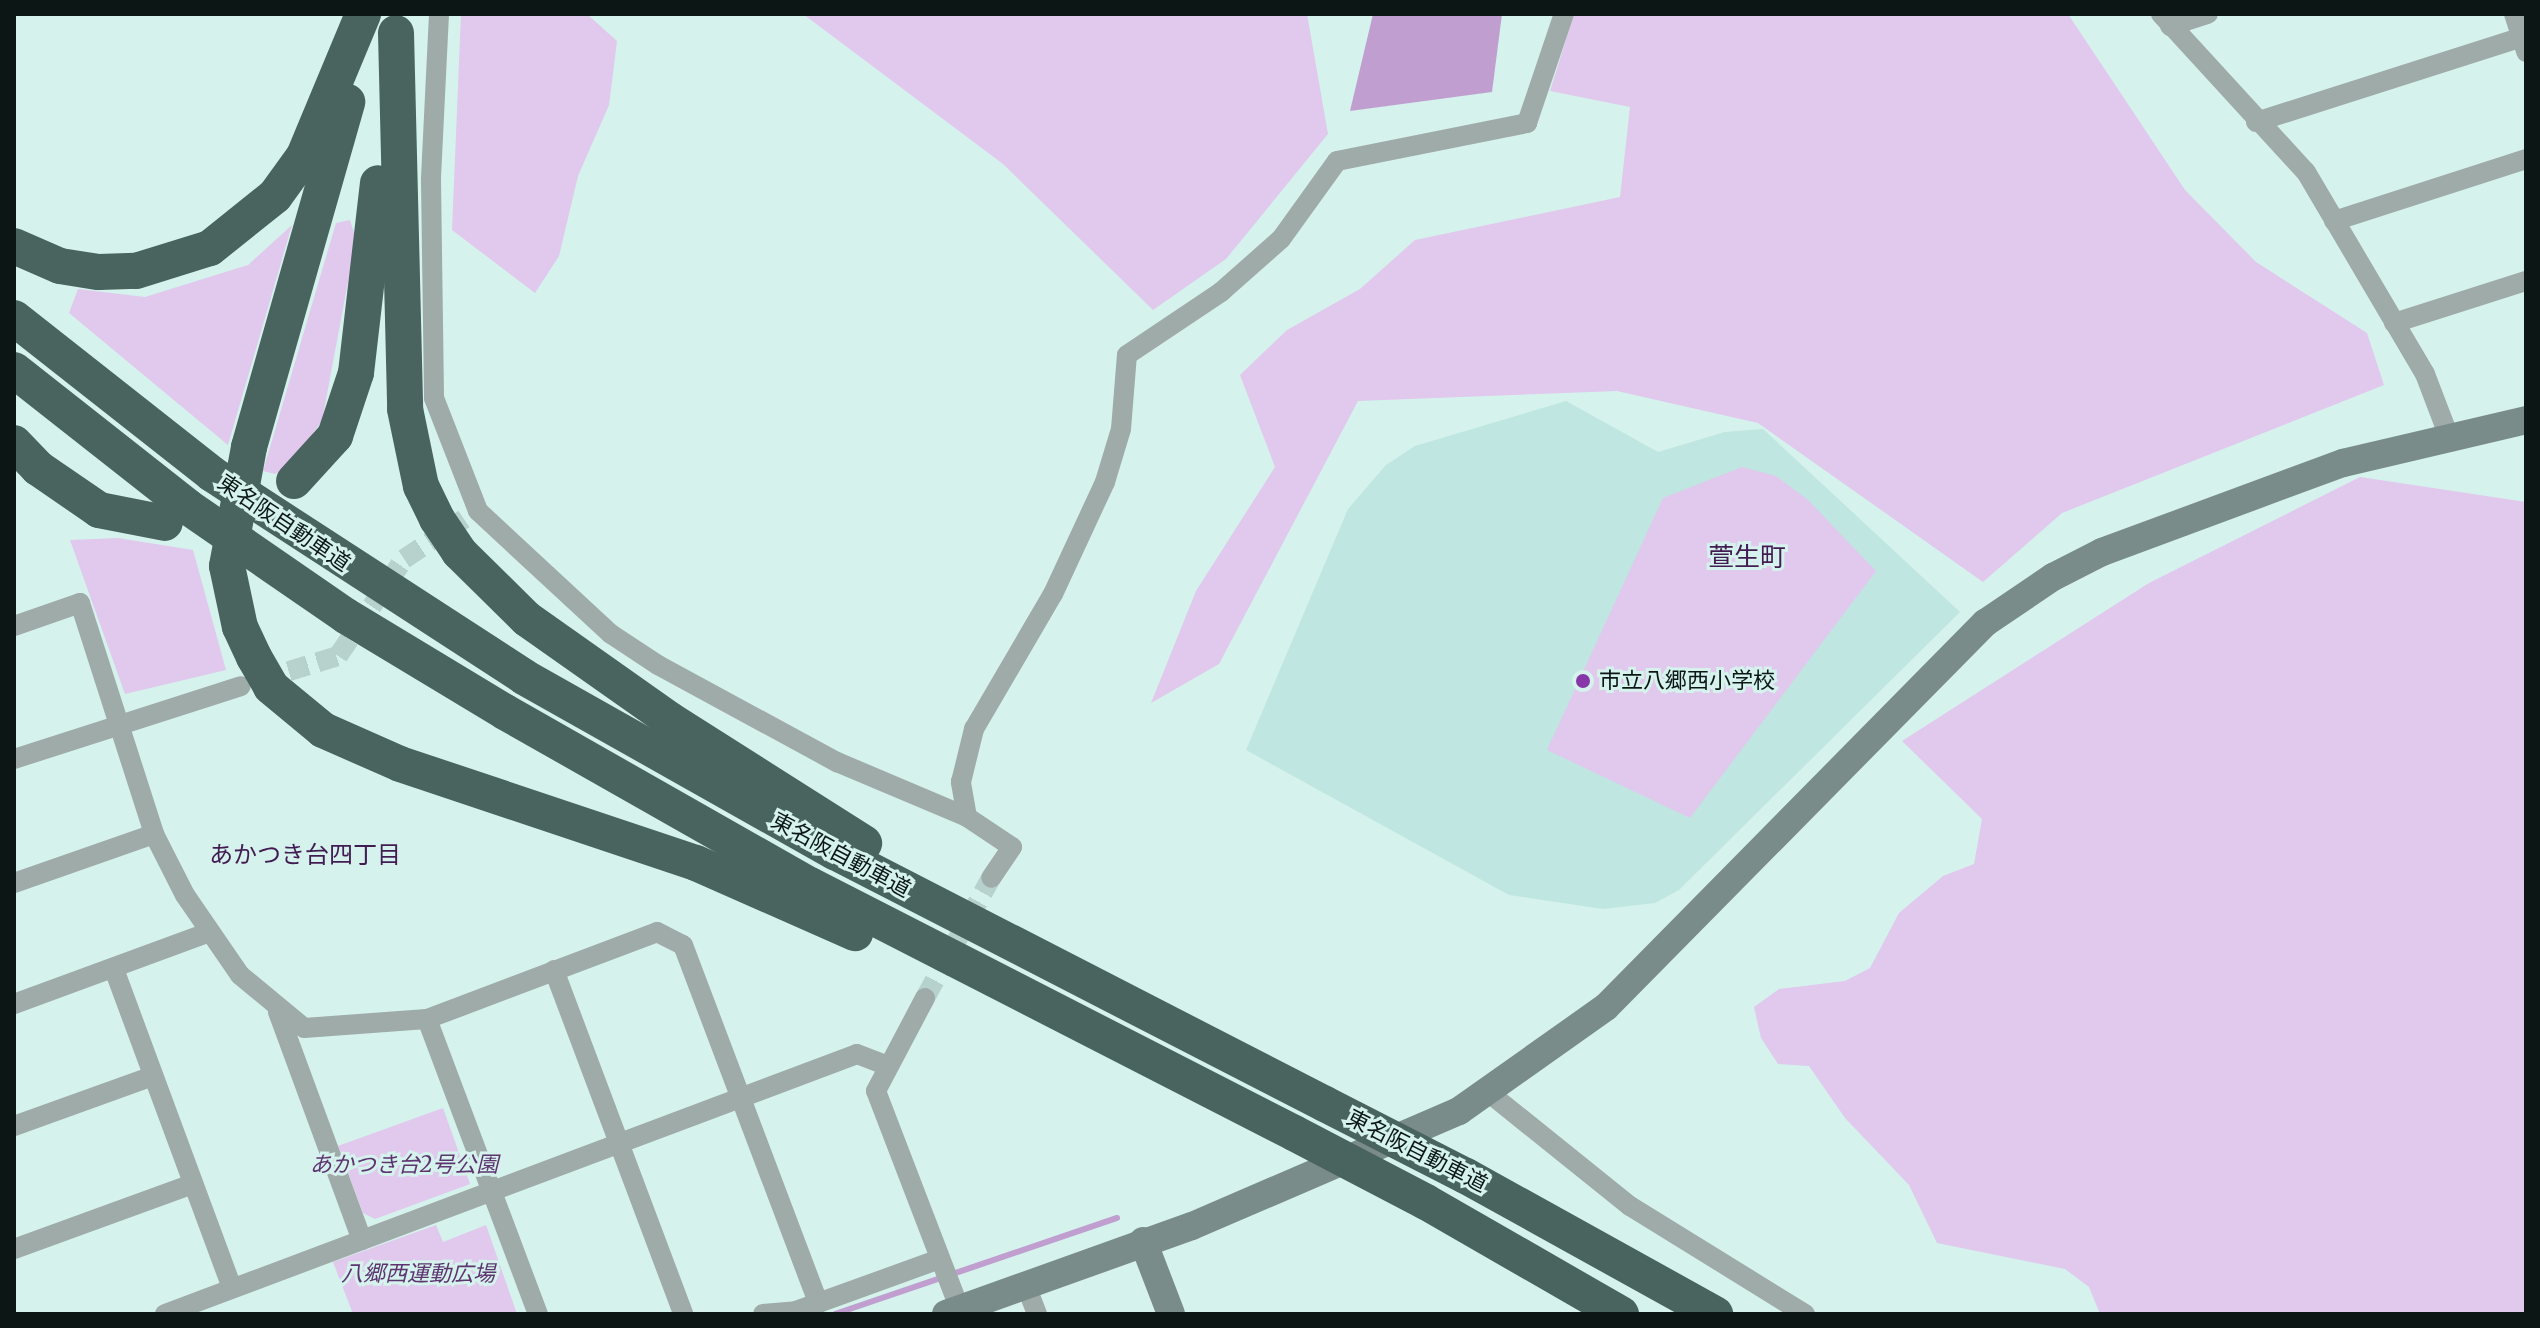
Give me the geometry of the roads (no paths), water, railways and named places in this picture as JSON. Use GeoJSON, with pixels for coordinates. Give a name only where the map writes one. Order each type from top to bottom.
{"type":"FeatureCollection","features":[{"type":"Feature","properties":{"kind":"highway"},"geometry":{"type":"LineString","coordinates":[[14,246],[60,266],[99,272],[136,271],[210,248],[275,196],[304,156],[364,14]]}},
{"type":"Feature","properties":{"kind":"highway"},"geometry":{"type":"LineString","coordinates":[[364,14],[340,134],[249,447],[227,566],[240,627],[271,687],[354,746],[696,863],[1143,1058]]}},
{"type":"Feature","properties":{"kind":"highway"},"geometry":{"type":"LineString","coordinates":[[294,481],[335,436],[356,373],[397,23]]}},
{"type":"Feature","properties":{"kind":"highway"},"geometry":{"type":"LineString","coordinates":[[397,23],[405,409],[421,486],[459,552],[527,619],[670,720],[1168,1024]]}},
{"type":"Feature","properties":{"kind":"highway","name":"東名阪自動車道"},"geometry":{"type":"LineString","coordinates":[[14,318],[212,474],[524,677],[835,852],[1466,1176],[1715,1314]]}},
{"type":"Feature","properties":{"kind":"highway","name":"東名阪自動車道"},"geometry":{"type":"LineString","coordinates":[[14,370],[188,507],[346,616],[652,800],[1143,1058],[1426,1202],[1621,1314]]}},
{"type":"Feature","properties":{"kind":"highway"},"geometry":{"type":"LineString","coordinates":[[14,443],[38,468],[99,510],[165,523]]}},
{"type":"Feature","properties":{"kind":"street"},"geometry":{"type":"LineString","coordinates":[[439,14],[431,180],[434,398],[471,515],[611,634],[658,665],[837,762],[967,817],[1012,847],[991,878]]}},
{"type":"Feature","properties":{"kind":"street"},"geometry":{"type":"LineString","coordinates":[[967,817],[961,782],[969,743],[991,693],[1053,594],[1105,482],[1121,429],[1127,355],[1221,292],[1281,239],[1337,161],[1527,123],[1564,14]]}},
{"type":"Feature","properties":{"kind":"street"},"geometry":{"type":"LineString","coordinates":[[2166,20],[2208,14]]}},
{"type":"Feature","properties":{"kind":"street"},"geometry":{"type":"LineString","coordinates":[[2256,122],[2524,42],[2514,14]]}},
{"type":"Feature","properties":{"kind":"street"},"geometry":{"type":"LineString","coordinates":[[2166,20],[2256,122],[2306,172],[2425,374],[2449,437]]}},
{"type":"Feature","properties":{"kind":"street"},"geometry":{"type":"LineString","coordinates":[[2334,221],[2526,159]]}},
{"type":"Feature","properties":{"kind":"street"},"geometry":{"type":"LineString","coordinates":[[2394,323],[2526,281]]}},
{"type":"Feature","properties":{"kind":"street"},"geometry":{"type":"LineString","coordinates":[[763,1314],[818,1303],[948,1287],[1027,1288],[1349,1162],[1430,1127],[1488,1092],[1606,1007],[1959,648],[2021,597],[2084,560],[2245,497],[2449,437],[2526,420]]}},
{"type":"Feature","properties":{"kind":"street"},"geometry":{"type":"LineString","coordinates":[[14,626],[80,603],[154,834],[207,933],[278,1012],[304,1028],[427,1019],[657,932],[683,945],[818,1303]]}},
{"type":"Feature","properties":{"kind":"street"},"geometry":{"type":"LineString","coordinates":[[14,759],[119,722],[241,686]]}},
{"type":"Feature","properties":{"kind":"street"},"geometry":{"type":"LineString","coordinates":[[14,883],[154,834]]}},
{"type":"Feature","properties":{"kind":"street"},"geometry":{"type":"LineString","coordinates":[[14,1004],[207,933]]}},
{"type":"Feature","properties":{"kind":"street"},"geometry":{"type":"LineString","coordinates":[[114,969],[232,1288]]}},
{"type":"Feature","properties":{"kind":"street"},"geometry":{"type":"LineString","coordinates":[[554,970],[683,1314]]}},
{"type":"Feature","properties":{"kind":"street"},"geometry":{"type":"LineString","coordinates":[[925,998],[876,1091],[948,1287]]}},
{"type":"Feature","properties":{"kind":"street"},"geometry":{"type":"LineString","coordinates":[[278,1012],[362,1240]]}},
{"type":"Feature","properties":{"kind":"street"},"geometry":{"type":"LineString","coordinates":[[427,1019],[538,1314]]}},
{"type":"Feature","properties":{"kind":"street"},"geometry":{"type":"LineString","coordinates":[[165,1314],[857,1054],[888,1066]]}},
{"type":"Feature","properties":{"kind":"street"},"geometry":{"type":"LineString","coordinates":[[14,1126],[153,1076]]}},
{"type":"Feature","properties":{"kind":"street"},"geometry":{"type":"LineString","coordinates":[[1488,1092],[1630,1206],[1805,1314]]}},
{"type":"Feature","properties":{"kind":"street"},"geometry":{"type":"LineString","coordinates":[[14,1249],[193,1184]]}},
{"type":"Feature","properties":{"kind":"street"},"geometry":{"type":"LineString","coordinates":[[1143,1241],[1171,1314]]}},
{"type":"Feature","properties":{"kind":"street"},"geometry":{"type":"LineString","coordinates":[[1027,1288],[1037,1314]]}},
{"type":"Feature","properties":{"kind":"waterway"},"geometry":{"type":"LineString","coordinates":[[835,1314],[1117,1218]]}},
{"type":"Feature","properties":{"kind":"tunnel"},"geometry":{"type":"LineString","coordinates":[[260,680],[338,656],[404,559],[464,519]]}},
{"type":"Feature","properties":{"kind":"tunnel"},"geometry":{"type":"LineString","coordinates":[[925,998],[991,878]]}},
{"type":"Feature","properties":{"kind":"place","name":"市立八郷西小学校"},"geometry":{"type":"Point","coordinates":[1583,681]}},
{"type":"Feature","properties":{"kind":"district","name":"萱生町"},"geometry":{"type":"Point","coordinates":[1747,557]}},
{"type":"Feature","properties":{"kind":"district","name":"あかつき台四丁目"},"geometry":{"type":"Point","coordinates":[305,855]}},
{"type":"Feature","properties":{"kind":"park label","name":"あかつき台2号公園"},"geometry":{"type":"Point","coordinates":[404,1165]}},
{"type":"Feature","properties":{"kind":"park label","name":"八郷西運動広場"},"geometry":{"type":"Point","coordinates":[418,1274]}}]}
